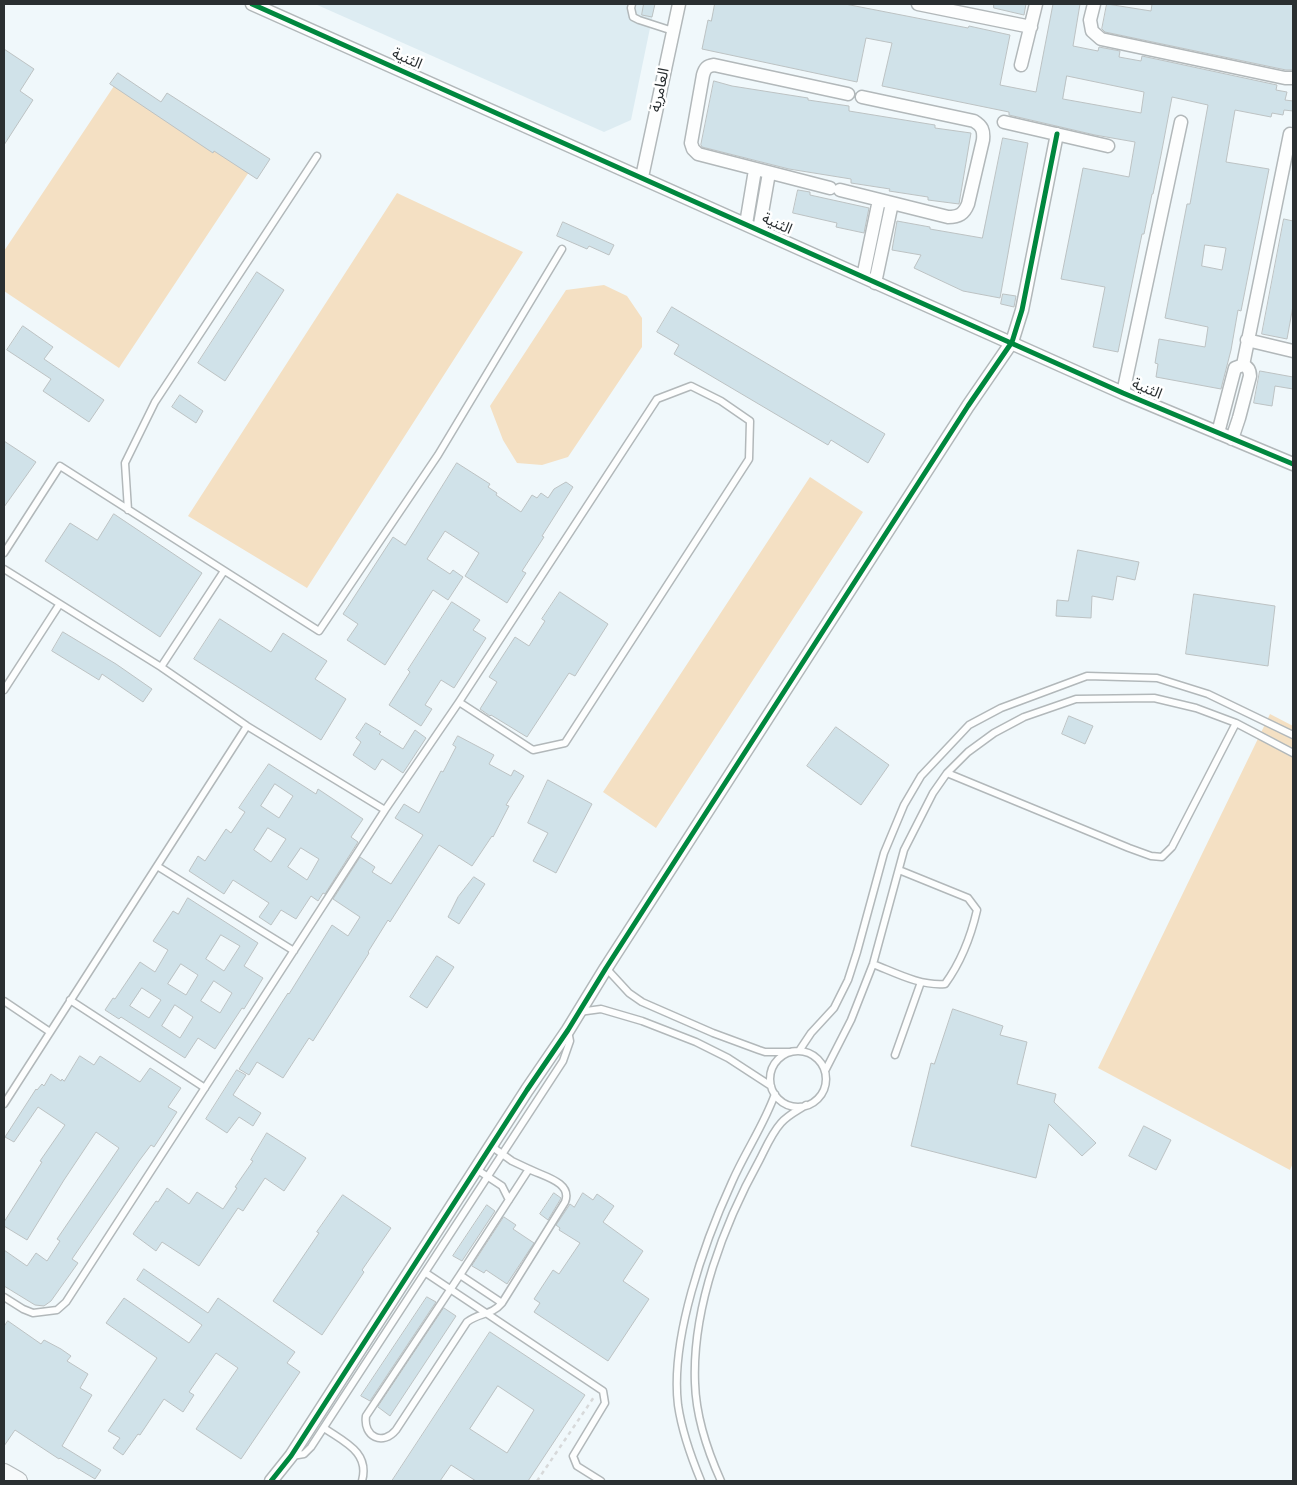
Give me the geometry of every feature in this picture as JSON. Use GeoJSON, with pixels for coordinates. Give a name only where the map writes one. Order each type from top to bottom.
{"type":"FeatureCollection","features":[{"type":"Feature","properties":{"kind":"street","name":"الثنية"},"geometry":{"type":"LineString","coordinates":[[252,4],[1123,393],[1293,464]]}},
{"type":"Feature","properties":{"kind":"street","name":"العامرية"},"geometry":{"type":"LineString","coordinates":[[642,177],[679,4]]}},
{"type":"Feature","properties":{"kind":"street"},"geometry":{"type":"LineString","coordinates":[[918,4],[1031,27]]}},
{"type":"Feature","properties":{"kind":"street"},"geometry":{"type":"LineString","coordinates":[[1021,65],[1036,4]]}},
{"type":"Feature","properties":{"kind":"street"},"geometry":{"type":"LineString","coordinates":[[1094,4],[1090,20],[1092,31],[1101,39],[1285,78],[1293,78]]}},
{"type":"Feature","properties":{"kind":"street"},"geometry":{"type":"LineString","coordinates":[[848,94],[714,65],[709,66],[703,75],[691,143],[693,149],[698,154],[755,170],[948,217],[957,217],[964,212],[968,204],[984,132],[981,125],[974,121],[862,97]]}},
{"type":"Feature","properties":{"kind":"street"},"geometry":{"type":"LineString","coordinates":[[1004,122],[1108,146]]}},
{"type":"Feature","properties":{"kind":"street"},"geometry":{"type":"LineString","coordinates":[[1123,393],[1182,122]]}},
{"type":"Feature","properties":{"kind":"street"},"geometry":{"type":"LineString","coordinates":[[271,1481],[291,1456],[568,1030],[968,406],[1012,342],[1022,310],[1057,134]]}},
{"type":"Feature","properties":{"kind":"street"},"geometry":{"type":"LineString","coordinates":[[1243,365],[1290,134]]}},
{"type":"Feature","properties":{"kind":"street"},"geometry":{"type":"LineString","coordinates":[[746,224],[755,170]]}},
{"type":"Feature","properties":{"kind":"street"},"geometry":{"type":"LineString","coordinates":[[759,230],[769,173]]}},
{"type":"Feature","properties":{"kind":"street"},"geometry":{"type":"LineString","coordinates":[[863,277],[878,200]]}},
{"type":"Feature","properties":{"kind":"street"},"geometry":{"type":"LineString","coordinates":[[875,283],[892,203]]}},
{"type":"Feature","properties":{"kind":"street"},"geometry":{"type":"LineString","coordinates":[[1247,340],[1293,351]]}},
{"type":"Feature","properties":{"kind":"street"},"geometry":{"type":"LineString","coordinates":[[1218,434],[1235,368],[1243,365]]}},
{"type":"Feature","properties":{"kind":"street"},"geometry":{"type":"LineString","coordinates":[[1232,439],[1250,376],[1250,371],[1243,365]]}},
{"type":"Feature","properties":{"kind":"street"},"geometry":{"type":"LineString","coordinates":[[281,1481],[291,1456]]}},
{"type":"Feature","properties":{"kind":"street"},"geometry":{"type":"LineString","coordinates":[[4,1474],[18,1481]]}},
{"type":"Feature","properties":{"kind":"lane"},"geometry":{"type":"LineString","coordinates":[[632,4],[633,17],[673,31]]}},
{"type":"Feature","properties":{"kind":"lane"},"geometry":{"type":"LineString","coordinates":[[128,510],[125,463],[155,402],[317,156]]}},
{"type":"Feature","properties":{"kind":"lane"},"geometry":{"type":"LineString","coordinates":[[4,553],[60,466],[319,631],[438,454],[562,249]]}},
{"type":"Feature","properties":{"kind":"lane"},"geometry":{"type":"LineString","coordinates":[[4,1297],[23,1310],[33,1313],[57,1310],[66,1302],[294,950],[657,399],[690,386],[722,401],[750,421],[749,459],[565,743],[533,750],[459,702]]}},
{"type":"Feature","properties":{"kind":"lane"},"geometry":{"type":"LineString","coordinates":[[4,569],[161,667],[247,726],[386,810]]}},
{"type":"Feature","properties":{"kind":"lane"},"geometry":{"type":"LineString","coordinates":[[161,667],[224,571]]}},
{"type":"Feature","properties":{"kind":"lane"},"geometry":{"type":"LineString","coordinates":[[4,690],[59,605]]}},
{"type":"Feature","properties":{"kind":"lane"},"geometry":{"type":"LineString","coordinates":[[799,1051],[811,1033],[834,1008],[848,980],[884,853],[904,805],[921,776],[969,725],[1000,708],[1087,676],[1157,678],[1208,694],[1293,735]]}},
{"type":"Feature","properties":{"kind":"lane"},"geometry":{"type":"LineString","coordinates":[[721,1481],[706,1445],[696,1398],[695,1370],[698,1324],[703,1297],[747,1182],[780,1125],[788,1116],[814,1102],[824,1088],[825,1071],[851,1020],[873,964],[904,850],[933,792],[947,773],[968,752],[994,733],[1024,717],[1076,699],[1154,698],[1196,708],[1236,723],[1293,753]]}},
{"type":"Feature","properties":{"kind":"lane"},"geometry":{"type":"LineString","coordinates":[[947,773],[1129,848],[1151,856],[1162,857],[1172,847],[1236,723]]}},
{"type":"Feature","properties":{"kind":"lane"},"geometry":{"type":"LineString","coordinates":[[4,1104],[247,726]]}},
{"type":"Feature","properties":{"kind":"lane"},"geometry":{"type":"LineString","coordinates":[[157,866],[294,950]]}},
{"type":"Feature","properties":{"kind":"lane"},"geometry":{"type":"LineString","coordinates":[[873,964],[921,982],[934,985],[945,984],[956,969],[974,924],[977,910],[968,898],[899,870]]}},
{"type":"Feature","properties":{"kind":"lane"},"geometry":{"type":"LineString","coordinates":[[606,968],[630,994],[642,1002],[713,1033],[764,1052],[799,1051],[815,1057],[825,1071]]}},
{"type":"Feature","properties":{"kind":"lane"},"geometry":{"type":"LineString","coordinates":[[895,1055],[921,982]]}},
{"type":"Feature","properties":{"kind":"lane"},"geometry":{"type":"LineString","coordinates":[[70,1000],[205,1088]]}},
{"type":"Feature","properties":{"kind":"lane"},"geometry":{"type":"LineString","coordinates":[[4,1001],[50,1032]]}},
{"type":"Feature","properties":{"kind":"lane"},"geometry":{"type":"LineString","coordinates":[[578,1012],[601,1009],[642,1021],[696,1042],[728,1058],[771,1086]]}},
{"type":"Feature","properties":{"kind":"lane"},"geometry":{"type":"LineString","coordinates":[[291,1456],[300,1456],[308,1451],[503,1155],[566,1054],[570,1041],[568,1030]]}},
{"type":"Feature","properties":{"kind":"lane"},"geometry":{"type":"LineString","coordinates":[[790,1052],[782,1056],[772,1069],[771,1086],[781,1101],[789,1105],[806,1105]]}},
{"type":"Feature","properties":{"kind":"lane"},"geometry":{"type":"LineString","coordinates":[[701,1481],[687,1446],[678,1403],[678,1364],[686,1313],[715,1222],[732,1181],[767,1116],[775,1094]]}},
{"type":"Feature","properties":{"kind":"lane"},"geometry":{"type":"LineString","coordinates":[[491,1146],[503,1155],[529,1168],[562,1186],[566,1189],[567,1198],[502,1303],[497,1309],[487,1314],[479,1315],[468,1322],[392,1435],[384,1438],[374,1436],[366,1426],[366,1416],[529,1168]]}},
{"type":"Feature","properties":{"kind":"lane"},"geometry":{"type":"LineString","coordinates":[[476,1169],[502,1186],[509,1200]]}},
{"type":"Feature","properties":{"kind":"lane"},"geometry":{"type":"LineString","coordinates":[[426,1273],[601,1388],[605,1395],[604,1403],[573,1456],[577,1466],[601,1481]]}},
{"type":"Feature","properties":{"kind":"lane"},"geometry":{"type":"LineString","coordinates":[[460,1275],[502,1303]]}},
{"type":"Feature","properties":{"kind":"lane"},"geometry":{"type":"LineString","coordinates":[[324,1428],[360,1455],[364,1468],[362,1481]]}},
{"type":"Feature","properties":{"kind":"path"},"geometry":{"type":"LineString","coordinates":[[537,1481],[601,1388]]}},
{"type":"Feature","properties":{"kind":"shaded area"},"geometry":{"type":"Polygon","coordinates":[[[315,4],[655,4],[631,120],[604,132],[315,4]]]}},
{"type":"Feature","properties":{"kind":"shaded area"},"geometry":{"type":"Polygon","coordinates":[[[118,80],[251,169],[119,368],[4,291],[4,251],[118,80]]]}},
{"type":"Feature","properties":{"kind":"shaded area"},"geometry":{"type":"Polygon","coordinates":[[[397,193],[523,252],[307,588],[188,516],[397,193]]]}},
{"type":"Feature","properties":{"kind":"shaded area"},"geometry":{"type":"Polygon","coordinates":[[[604,285],[627,296],[642,318],[642,347],[568,457],[542,465],[517,463],[503,440],[490,406],[566,290],[604,285]]]}},
{"type":"Feature","properties":{"kind":"shaded area"},"geometry":{"type":"Polygon","coordinates":[[[810,477],[863,512],[656,828],[603,792],[810,477]]]}},
{"type":"Feature","properties":{"kind":"shaded area"},"geometry":{"type":"Polygon","coordinates":[[[1270,714],[1293,726],[1293,1163],[1290,1170],[1098,1068],[1270,714]]]}},
{"type":"Feature","properties":{"kind":"building"},"geometry":{"type":"Polygon","coordinates":[[[644,4],[655,4],[652,17],[642,15],[644,4]]]}},
{"type":"Feature","properties":{"kind":"building"},"geometry":{"type":"Polygon","coordinates":[[[715,4],[845,4],[968,28],[969,26],[1010,35],[1000,85],[1036,92],[1053,4],[1080,4],[1073,46],[1098,51],[1099,47],[1120,51],[1119,57],[1141,61],[1142,56],[1277,85],[1276,90],[1287,92],[1285,100],[1293,101],[1293,111],[1284,110],[1283,115],[1272,113],[1271,117],[1235,110],[1226,162],[1269,169],[1241,311],[1238,310],[1231,350],[1221,389],[1156,377],[1158,364],[1155,363],[1159,339],[1205,347],[1208,327],[1165,318],[1187,204],[1190,204],[1208,105],[1172,97],[1153,194],[1144,234],[1142,234],[1118,352],[1093,347],[1105,287],[1061,279],[1083,168],[1129,177],[1135,142],[1095,135],[1009,115],[1009,112],[882,86],[892,43],[866,38],[857,82],[702,49],[708,20],[711,21],[715,4]],[[1067,76],[1063,99],[1141,113],[1144,92],[1067,76]],[[1205,245],[1202,266],[1222,270],[1226,248],[1205,245]]]}},
{"type":"Feature","properties":{"kind":"building"},"geometry":{"type":"Polygon","coordinates":[[[994,4],[1026,4],[1024,15],[994,8],[994,4]]]}},
{"type":"Feature","properties":{"kind":"building"},"geometry":{"type":"Polygon","coordinates":[[[1107,4],[1151,11],[1152,4],[1293,4],[1293,70],[1105,32],[1102,29],[1107,4]]]}},
{"type":"Feature","properties":{"kind":"building"},"geometry":{"type":"Polygon","coordinates":[[[4,49],[34,69],[20,91],[33,100],[4,145],[4,49]]]}},
{"type":"Feature","properties":{"kind":"building"},"geometry":{"type":"Polygon","coordinates":[[[118,73],[161,102],[167,93],[270,159],[257,179],[214,151],[213,153],[110,84],[118,73]]]}},
{"type":"Feature","properties":{"kind":"building"},"geometry":{"type":"Polygon","coordinates":[[[714,81],[732,86],[849,106],[849,111],[971,133],[959,204],[928,200],[928,197],[851,183],[851,179],[789,169],[702,147],[714,81]]]}},
{"type":"Feature","properties":{"kind":"building"},"geometry":{"type":"Polygon","coordinates":[[[1003,138],[1028,143],[1000,298],[963,291],[914,268],[921,255],[892,250],[897,221],[982,238],[1003,138]]]}},
{"type":"Feature","properties":{"kind":"building"},"geometry":{"type":"Polygon","coordinates":[[[798,190],[810,192],[810,195],[869,208],[864,233],[836,227],[837,223],[793,213],[798,190]]]}},
{"type":"Feature","properties":{"kind":"building"},"geometry":{"type":"Polygon","coordinates":[[[1284,219],[1293,221],[1293,306],[1287,339],[1262,334],[1284,219]]]}},
{"type":"Feature","properties":{"kind":"building"},"geometry":{"type":"Polygon","coordinates":[[[563,222],[614,245],[609,255],[589,246],[587,249],[557,236],[563,222]]]}},
{"type":"Feature","properties":{"kind":"building"},"geometry":{"type":"Polygon","coordinates":[[[257,272],[284,290],[225,381],[198,363],[257,272]]]}},
{"type":"Feature","properties":{"kind":"building"},"geometry":{"type":"Polygon","coordinates":[[[1003,294],[1016,296],[1014,307],[1001,304],[1003,294]]]}},
{"type":"Feature","properties":{"kind":"building"},"geometry":{"type":"Polygon","coordinates":[[[672,307],[885,434],[868,463],[831,440],[828,445],[674,354],[679,345],[657,332],[672,307]]]}},
{"type":"Feature","properties":{"kind":"building"},"geometry":{"type":"Polygon","coordinates":[[[23,326],[53,347],[44,359],[104,400],[89,422],[43,391],[51,379],[7,350],[23,326]]]}},
{"type":"Feature","properties":{"kind":"building"},"geometry":{"type":"Polygon","coordinates":[[[1260,371],[1293,377],[1293,389],[1275,386],[1272,406],[1254,403],[1260,371]]]}},
{"type":"Feature","properties":{"kind":"building"},"geometry":{"type":"Polygon","coordinates":[[[180,395],[203,411],[196,423],[172,407],[180,395]]]}},
{"type":"Feature","properties":{"kind":"building"},"geometry":{"type":"Polygon","coordinates":[[[4,441],[36,462],[4,507],[4,441]]]}},
{"type":"Feature","properties":{"kind":"building"},"geometry":{"type":"Polygon","coordinates":[[[457,463],[490,484],[488,487],[497,493],[496,495],[521,512],[532,495],[537,498],[541,493],[548,498],[554,489],[566,482],[573,487],[522,571],[526,573],[507,603],[465,576],[479,553],[445,531],[427,559],[450,574],[453,570],[463,577],[448,600],[433,590],[385,665],[347,640],[358,624],[343,614],[393,537],[405,545],[457,463]]]}},
{"type":"Feature","properties":{"kind":"building"},"geometry":{"type":"Polygon","coordinates":[[[114,514],[202,573],[160,637],[45,561],[70,523],[97,540],[114,514]]]}},
{"type":"Feature","properties":{"kind":"building"},"geometry":{"type":"Polygon","coordinates":[[[1078,550],[1139,562],[1135,580],[1117,576],[1113,600],[1092,596],[1091,618],[1056,616],[1057,600],[1068,601],[1078,550]]]}},
{"type":"Feature","properties":{"kind":"building"},"geometry":{"type":"Polygon","coordinates":[[[560,592],[608,624],[575,676],[569,673],[527,737],[480,709],[497,682],[489,677],[515,637],[529,646],[545,621],[542,619],[560,592]]]}},
{"type":"Feature","properties":{"kind":"building"},"geometry":{"type":"Polygon","coordinates":[[[1194,594],[1275,606],[1268,666],[1186,654],[1194,594]]]}},
{"type":"Feature","properties":{"kind":"building"},"geometry":{"type":"Polygon","coordinates":[[[452,602],[480,620],[473,630],[486,638],[454,688],[441,680],[425,705],[432,709],[421,726],[389,705],[410,672],[408,670],[452,602]]]}},
{"type":"Feature","properties":{"kind":"building"},"geometry":{"type":"Polygon","coordinates":[[[220,619],[271,652],[283,633],[327,661],[315,679],[346,699],[321,740],[194,659],[220,619]]]}},
{"type":"Feature","properties":{"kind":"building"},"geometry":{"type":"Polygon","coordinates":[[[63,632],[116,664],[152,689],[143,702],[102,674],[99,680],[52,651],[63,632]]]}},
{"type":"Feature","properties":{"kind":"building"},"geometry":{"type":"Polygon","coordinates":[[[1069,716],[1093,726],[1085,744],[1062,734],[1069,716]]]}},
{"type":"Feature","properties":{"kind":"building"},"geometry":{"type":"Polygon","coordinates":[[[366,723],[381,732],[379,734],[403,749],[415,730],[426,738],[403,773],[382,759],[375,770],[353,755],[361,742],[356,738],[366,723]]]}},
{"type":"Feature","properties":{"kind":"building"},"geometry":{"type":"Polygon","coordinates":[[[836,727],[889,765],[861,805],[807,766],[836,727]]]}},
{"type":"Feature","properties":{"kind":"building"},"geometry":{"type":"Polygon","coordinates":[[[458,736],[494,755],[489,764],[511,776],[514,770],[524,776],[506,805],[509,806],[493,837],[472,866],[439,845],[390,922],[388,920],[313,1041],[309,1038],[283,1078],[257,1062],[249,1075],[239,1069],[332,925],[348,936],[360,917],[333,899],[360,857],[375,867],[372,872],[391,884],[423,835],[395,818],[404,804],[419,813],[456,747],[453,745],[458,736]]]}},
{"type":"Feature","properties":{"kind":"building"},"geometry":{"type":"Polygon","coordinates":[[[269,764],[316,794],[318,789],[363,819],[351,837],[358,842],[325,894],[323,893],[318,901],[311,896],[296,919],[281,910],[271,925],[259,917],[269,903],[233,880],[224,894],[189,871],[198,856],[205,861],[226,829],[231,833],[245,812],[239,808],[269,764]],[[275,784],[261,806],[279,818],[293,796],[275,784]],[[268,828],[254,850],[271,862],[286,839],[268,828]],[[301,848],[288,867],[307,880],[319,859],[301,848]]]}},
{"type":"Feature","properties":{"kind":"building"},"geometry":{"type":"Polygon","coordinates":[[[548,780],[592,804],[556,873],[533,861],[548,833],[528,823],[548,780]]]}},
{"type":"Feature","properties":{"kind":"building"},"geometry":{"type":"Polygon","coordinates":[[[474,877],[485,884],[459,924],[448,917],[458,897],[474,877]]]}},
{"type":"Feature","properties":{"kind":"building"},"geometry":{"type":"Polygon","coordinates":[[[188,898],[258,943],[244,966],[263,978],[244,1009],[242,1008],[215,1049],[198,1038],[185,1058],[121,1017],[119,1019],[105,1010],[113,998],[115,999],[140,962],[155,972],[168,950],[153,941],[173,911],[178,914],[188,898]],[[221,935],[206,959],[224,971],[240,946],[221,935]],[[181,964],[168,984],[186,995],[198,975],[181,964]],[[214,981],[201,1001],[220,1013],[232,993],[214,981]],[[142,988],[130,1006],[149,1018],[161,1000],[142,988]],[[175,1005],[162,1026],[180,1038],[193,1017],[175,1005]]]}},
{"type":"Feature","properties":{"kind":"building"},"geometry":{"type":"Polygon","coordinates":[[[437,956],[454,967],[427,1008],[410,997],[437,956]]]}},
{"type":"Feature","properties":{"kind":"building"},"geometry":{"type":"Polygon","coordinates":[[[953,1009],[1003,1026],[1000,1035],[1027,1042],[1017,1084],[1056,1094],[1054,1102],[1096,1143],[1082,1156],[1049,1124],[1036,1178],[911,1146],[931,1063],[934,1064],[953,1009]]]}},
{"type":"Feature","properties":{"kind":"building"},"geometry":{"type":"Polygon","coordinates":[[[80,1056],[94,1065],[100,1056],[140,1082],[150,1068],[181,1088],[168,1107],[177,1112],[154,1147],[151,1145],[139,1161],[72,1259],[78,1263],[51,1301],[44,1306],[35,1305],[4,1286],[4,1250],[27,1266],[36,1253],[47,1261],[60,1241],[57,1239],[119,1148],[96,1132],[27,1240],[4,1226],[4,1222],[42,1162],[40,1161],[65,1125],[38,1107],[14,1142],[5,1137],[36,1089],[42,1084],[44,1086],[51,1074],[64,1081],[80,1056]]]}},
{"type":"Feature","properties":{"kind":"building"},"geometry":{"type":"Polygon","coordinates":[[[237,1070],[246,1075],[233,1095],[261,1113],[253,1126],[239,1117],[227,1133],[206,1119],[237,1070]]]}},
{"type":"Feature","properties":{"kind":"building"},"geometry":{"type":"Polygon","coordinates":[[[1144,1126],[1171,1140],[1156,1170],[1129,1156],[1144,1126]]]}},
{"type":"Feature","properties":{"kind":"building"},"geometry":{"type":"Polygon","coordinates":[[[267,1133],[306,1158],[284,1191],[265,1178],[243,1211],[238,1208],[199,1266],[162,1242],[156,1251],[133,1234],[167,1188],[189,1204],[197,1192],[223,1209],[253,1161],[251,1160],[267,1133]]]}},
{"type":"Feature","properties":{"kind":"building"},"geometry":{"type":"Polygon","coordinates":[[[554,1193],[561,1198],[548,1220],[540,1214],[554,1193]]]}},
{"type":"Feature","properties":{"kind":"building"},"geometry":{"type":"Polygon","coordinates":[[[583,1193],[593,1200],[597,1194],[614,1206],[603,1222],[643,1251],[623,1281],[649,1299],[608,1361],[534,1312],[540,1303],[534,1299],[553,1270],[559,1274],[580,1243],[559,1230],[560,1228],[556,1225],[570,1204],[574,1207],[583,1193]]]}},
{"type":"Feature","properties":{"kind":"building"},"geometry":{"type":"Polygon","coordinates":[[[343,1195],[391,1228],[362,1270],[364,1272],[322,1335],[273,1301],[343,1195]]]}},
{"type":"Feature","properties":{"kind":"building"},"geometry":{"type":"Polygon","coordinates":[[[487,1205],[495,1211],[462,1261],[453,1256],[487,1205]]]}},
{"type":"Feature","properties":{"kind":"building"},"geometry":{"type":"Polygon","coordinates":[[[504,1217],[516,1225],[513,1229],[534,1243],[507,1284],[486,1270],[484,1273],[472,1266],[504,1217]]]}},
{"type":"Feature","properties":{"kind":"building"},"geometry":{"type":"Polygon","coordinates":[[[144,1269],[208,1313],[218,1298],[295,1352],[287,1363],[300,1372],[241,1459],[196,1429],[238,1368],[216,1353],[189,1392],[194,1395],[183,1412],[164,1399],[140,1435],[138,1434],[123,1455],[113,1448],[120,1438],[108,1431],[157,1358],[106,1323],[124,1298],[189,1343],[202,1325],[137,1280],[144,1269]]]}},
{"type":"Feature","properties":{"kind":"building"},"geometry":{"type":"Polygon","coordinates":[[[427,1297],[436,1302],[370,1401],[361,1396],[427,1297]]]}},
{"type":"Feature","properties":{"kind":"building"},"geometry":{"type":"Polygon","coordinates":[[[444,1308],[456,1316],[390,1416],[378,1407],[444,1308]]]}},
{"type":"Feature","properties":{"kind":"building"},"geometry":{"type":"Polygon","coordinates":[[[8,1321],[41,1344],[44,1340],[61,1349],[71,1356],[67,1361],[88,1374],[80,1388],[92,1395],[62,1446],[101,1470],[95,1479],[59,1459],[15,1430],[4,1446],[4,1327],[8,1321]]]}},
{"type":"Feature","properties":{"kind":"building"},"geometry":{"type":"Polygon","coordinates":[[[490,1332],[585,1395],[528,1481],[476,1481],[451,1465],[440,1481],[392,1481],[490,1332]],[[498,1386],[470,1429],[507,1453],[534,1410],[498,1386]]]}},
{"type":"Feature","properties":{"kind":"cycle path"},"geometry":{"type":"LineString","coordinates":[[252,4],[1123,393],[1293,464]]}},
{"type":"Feature","properties":{"kind":"cycle path"},"geometry":{"type":"LineString","coordinates":[[271,1481],[291,1456],[527,1090],[568,1030],[968,406],[1012,342],[1022,310],[1057,134]]}}]}
